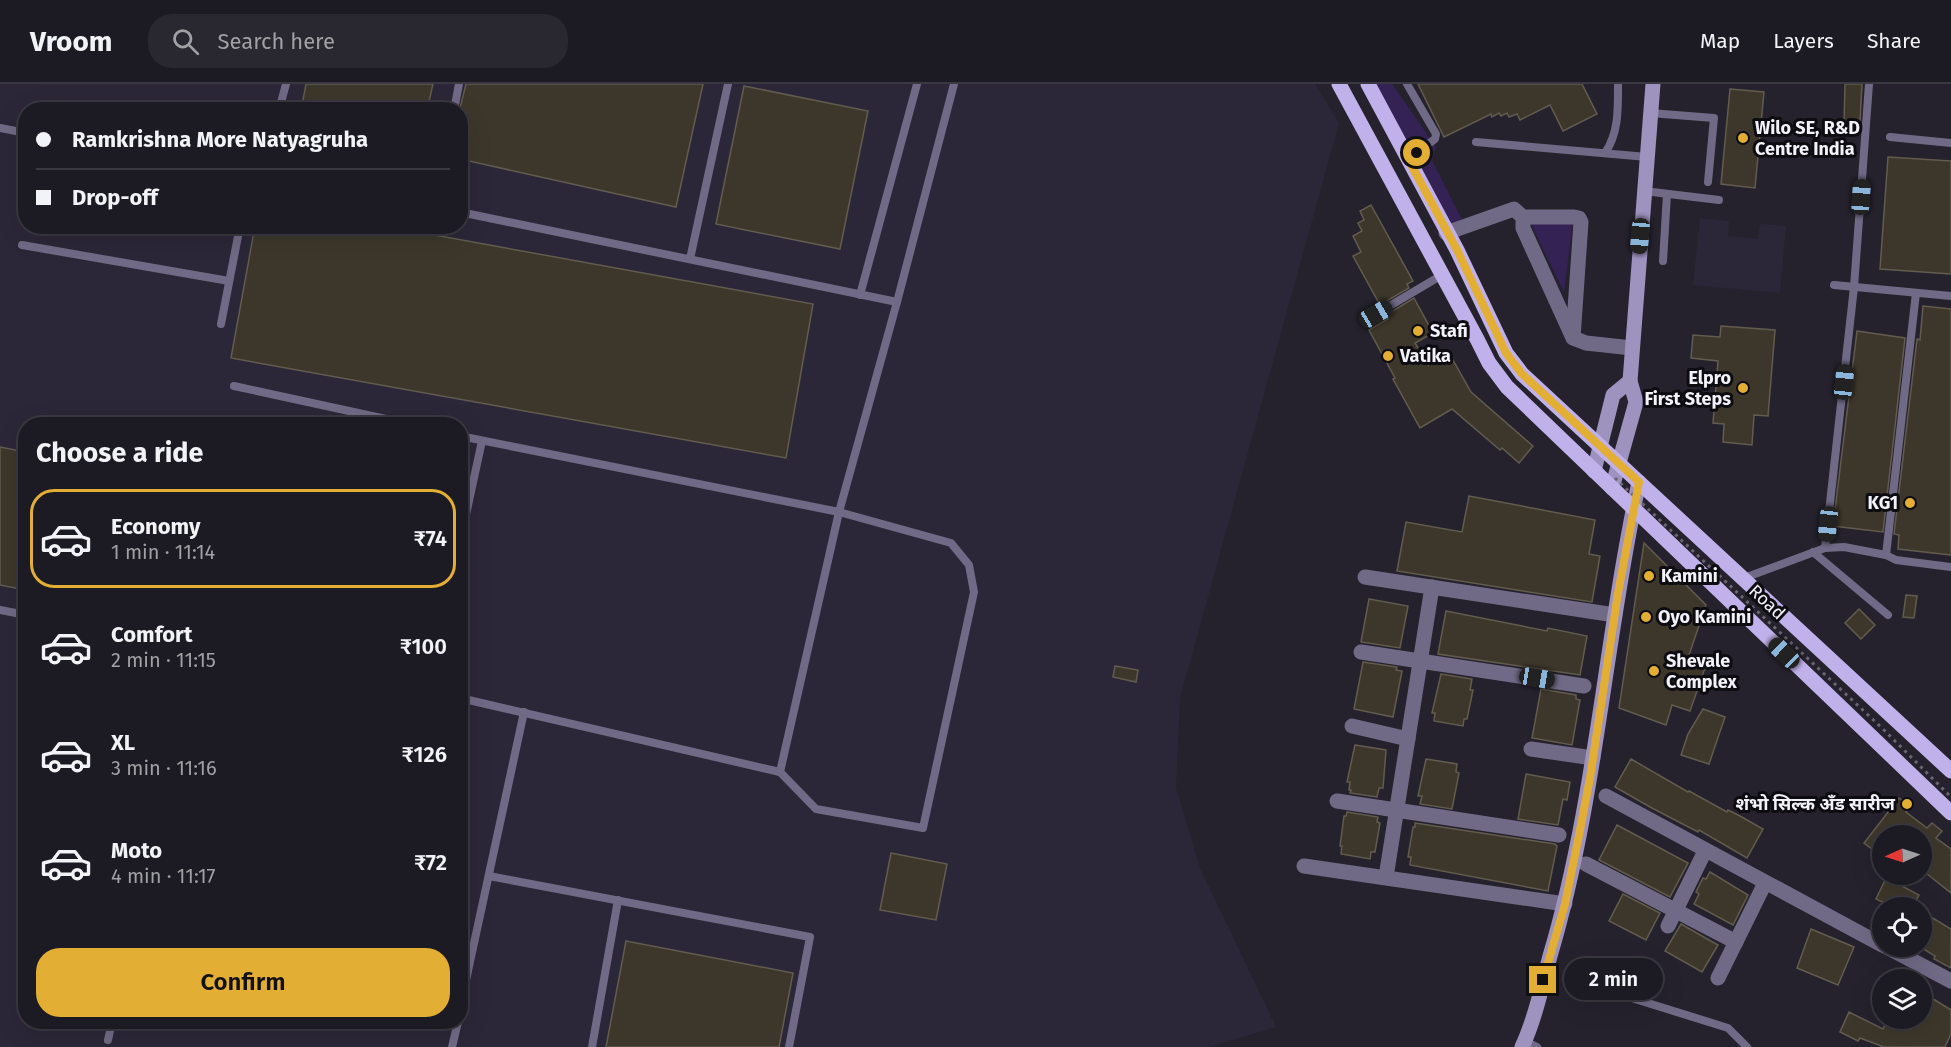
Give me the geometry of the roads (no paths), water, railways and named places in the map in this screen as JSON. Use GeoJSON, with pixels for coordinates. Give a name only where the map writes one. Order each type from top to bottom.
{"type":"FeatureCollection","features":[{"type":"Feature","properties":{"kind":"main road"},"geometry":{"type":"LineString","coordinates":[[1339,84],[1489,363],[1507,387],[1594,471],[1639,482],[1951,771]]}},
{"type":"Feature","properties":{"kind":"main road"},"geometry":{"type":"LineString","coordinates":[[1368,84],[1457,250],[1506,353],[1522,374],[1600,445],[1633,509],[1951,813]]}},
{"type":"Feature","properties":{"kind":"street"},"geometry":{"type":"LineString","coordinates":[[1615,477],[1636,402],[1630,381],[1653,84]]}},
{"type":"Feature","properties":{"kind":"street"},"geometry":{"type":"LineString","coordinates":[[1446,233],[1514,208],[1525,219]]}},
{"type":"Feature","properties":{"kind":"street"},"geometry":{"type":"LineString","coordinates":[[1573,338],[1581,222],[1579,218],[1574,217],[1527,217],[1522,222],[1523,228],[1573,338],[1586,343],[1632,348]]}},
{"type":"Feature","properties":{"kind":"street"},"geometry":{"type":"LineString","coordinates":[[1594,471],[1613,395],[1630,381]]}},
{"type":"Feature","properties":{"kind":"street"},"geometry":{"type":"LineString","coordinates":[[1528,1045],[1565,904],[1593,758],[1615,615],[1639,482]]}},
{"type":"Feature","properties":{"kind":"street"},"geometry":{"type":"LineString","coordinates":[[1365,577],[1615,615]]}},
{"type":"Feature","properties":{"kind":"street"},"geometry":{"type":"LineString","coordinates":[[1386,877],[1432,587]]}},
{"type":"Feature","properties":{"kind":"street"},"geometry":{"type":"LineString","coordinates":[[1360,652],[1584,686]]}},
{"type":"Feature","properties":{"kind":"street"},"geometry":{"type":"LineString","coordinates":[[1352,726],[1408,739]]}},
{"type":"Feature","properties":{"kind":"street"},"geometry":{"type":"LineString","coordinates":[[1531,749],[1593,758]]}},
{"type":"Feature","properties":{"kind":"street"},"geometry":{"type":"LineString","coordinates":[[1606,796],[1872,940]]}},
{"type":"Feature","properties":{"kind":"street"},"geometry":{"type":"LineString","coordinates":[[1337,801],[1559,835]]}},
{"type":"Feature","properties":{"kind":"street"},"geometry":{"type":"LineString","coordinates":[[1668,926],[1705,851]]}},
{"type":"Feature","properties":{"kind":"street"},"geometry":{"type":"LineString","coordinates":[[1586,864],[1736,942]]}},
{"type":"Feature","properties":{"kind":"street"},"geometry":{"type":"LineString","coordinates":[[1304,866],[1565,904]]}},
{"type":"Feature","properties":{"kind":"street"},"geometry":{"type":"LineString","coordinates":[[1718,978],[1765,883]]}},
{"type":"Feature","properties":{"kind":"street"},"geometry":{"type":"LineString","coordinates":[[1905,957],[1951,981]]}},
{"type":"Feature","properties":{"kind":"lane"},"geometry":{"type":"LineString","coordinates":[[281,102],[286,84]]}},
{"type":"Feature","properties":{"kind":"lane"},"geometry":{"type":"LineString","coordinates":[[456,102],[459,84]]}},
{"type":"Feature","properties":{"kind":"lane"},"geometry":{"type":"LineString","coordinates":[[690,260],[728,84]]}},
{"type":"Feature","properties":{"kind":"lane"},"geometry":{"type":"LineString","coordinates":[[860,295],[917,84]]}},
{"type":"Feature","properties":{"kind":"lane"},"geometry":{"type":"LineString","coordinates":[[780,772],[839,512],[954,84]]}},
{"type":"Feature","properties":{"kind":"lane"},"geometry":{"type":"LineString","coordinates":[[1407,84],[1436,134],[1435,140],[1408,159]]}},
{"type":"Feature","properties":{"kind":"lane"},"geometry":{"type":"LineString","coordinates":[[1605,153],[1612,143],[1616,126],[1618,84]]}},
{"type":"Feature","properties":{"kind":"lane"},"geometry":{"type":"LineString","coordinates":[[1825,548],[1854,287],[1869,84]]}},
{"type":"Feature","properties":{"kind":"lane"},"geometry":{"type":"LineString","coordinates":[[1650,113],[1714,118],[1708,182]]}},
{"type":"Feature","properties":{"kind":"lane"},"geometry":{"type":"LineString","coordinates":[[0,128],[18,131]]}},
{"type":"Feature","properties":{"kind":"lane"},"geometry":{"type":"LineString","coordinates":[[1890,136],[1951,143]]}},
{"type":"Feature","properties":{"kind":"lane"},"geometry":{"type":"LineString","coordinates":[[1476,142],[1647,157]]}},
{"type":"Feature","properties":{"kind":"lane"},"geometry":{"type":"LineString","coordinates":[[1644,191],[1719,200]]}},
{"type":"Feature","properties":{"kind":"lane"},"geometry":{"type":"LineString","coordinates":[[1663,261],[1667,194]]}},
{"type":"Feature","properties":{"kind":"lane"},"geometry":{"type":"LineString","coordinates":[[468,214],[897,302]]}},
{"type":"Feature","properties":{"kind":"lane"},"geometry":{"type":"LineString","coordinates":[[220,324],[238,234]]}},
{"type":"Feature","properties":{"kind":"lane"},"geometry":{"type":"LineString","coordinates":[[22,245],[229,281]]}},
{"type":"Feature","properties":{"kind":"lane"},"geometry":{"type":"LineString","coordinates":[[1376,314],[1442,275]]}},
{"type":"Feature","properties":{"kind":"lane"},"geometry":{"type":"LineString","coordinates":[[1834,285],[1951,296]]}},
{"type":"Feature","properties":{"kind":"lane"},"geometry":{"type":"LineString","coordinates":[[1887,555],[1916,292]]}},
{"type":"Feature","properties":{"kind":"lane"},"geometry":{"type":"LineString","coordinates":[[234,386],[377,417]]}},
{"type":"Feature","properties":{"kind":"lane"},"geometry":{"type":"LineString","coordinates":[[468,438],[839,512],[951,543],[969,565],[974,592],[923,828],[816,809],[780,772],[468,700]]}},
{"type":"Feature","properties":{"kind":"lane"},"geometry":{"type":"LineString","coordinates":[[468,505],[482,441]]}},
{"type":"Feature","properties":{"kind":"lane"},"geometry":{"type":"LineString","coordinates":[[1744,578],[1825,548],[1844,547],[1887,555],[1896,560],[1951,567]]}},
{"type":"Feature","properties":{"kind":"lane"},"geometry":{"type":"LineString","coordinates":[[1813,552],[1888,615]]}},
{"type":"Feature","properties":{"kind":"lane"},"geometry":{"type":"LineString","coordinates":[[0,610],[18,613]]}},
{"type":"Feature","properties":{"kind":"lane"},"geometry":{"type":"LineString","coordinates":[[468,972],[524,712]]}},
{"type":"Feature","properties":{"kind":"lane"},"geometry":{"type":"LineString","coordinates":[[489,876],[810,938],[789,1047]]}},
{"type":"Feature","properties":{"kind":"lane"},"geometry":{"type":"LineString","coordinates":[[592,1047],[618,900]]}},
{"type":"Feature","properties":{"kind":"lane"},"geometry":{"type":"LineString","coordinates":[[1603,989],[1728,1028],[1747,1047]]}},
{"type":"Feature","properties":{"kind":"lane"},"geometry":{"type":"LineString","coordinates":[[108,1040],[110,1029]]}},
{"type":"Feature","properties":{"kind":"lane"},"geometry":{"type":"LineString","coordinates":[[452,1047],[456,1029]]}},
{"type":"Feature","properties":{"kind":"place","name":"Wilo SE, R&D Centre India"},"geometry":{"type":"Point","coordinates":[1743,138]}},
{"type":"Feature","properties":{"kind":"place","name":"Stafi"},"geometry":{"type":"Point","coordinates":[1418,331]}},
{"type":"Feature","properties":{"kind":"place","name":"Vatika"},"geometry":{"type":"Point","coordinates":[1388,356]}},
{"type":"Feature","properties":{"kind":"place","name":"Elpro First Steps"},"geometry":{"type":"Point","coordinates":[1743,388]}},
{"type":"Feature","properties":{"kind":"place","name":"KG1"},"geometry":{"type":"Point","coordinates":[1910,503]}},
{"type":"Feature","properties":{"kind":"place","name":"Kamini"},"geometry":{"type":"Point","coordinates":[1649,576]}},
{"type":"Feature","properties":{"kind":"place","name":"Oyo Kamini"},"geometry":{"type":"Point","coordinates":[1646,617]}},
{"type":"Feature","properties":{"kind":"place","name":"Shevale Complex"},"geometry":{"type":"Point","coordinates":[1654,671]}},
{"type":"Feature","properties":{"kind":"place","name":"शंभो सिल्क अँड सारीज"},"geometry":{"type":"Point","coordinates":[1907,804]}}]}
